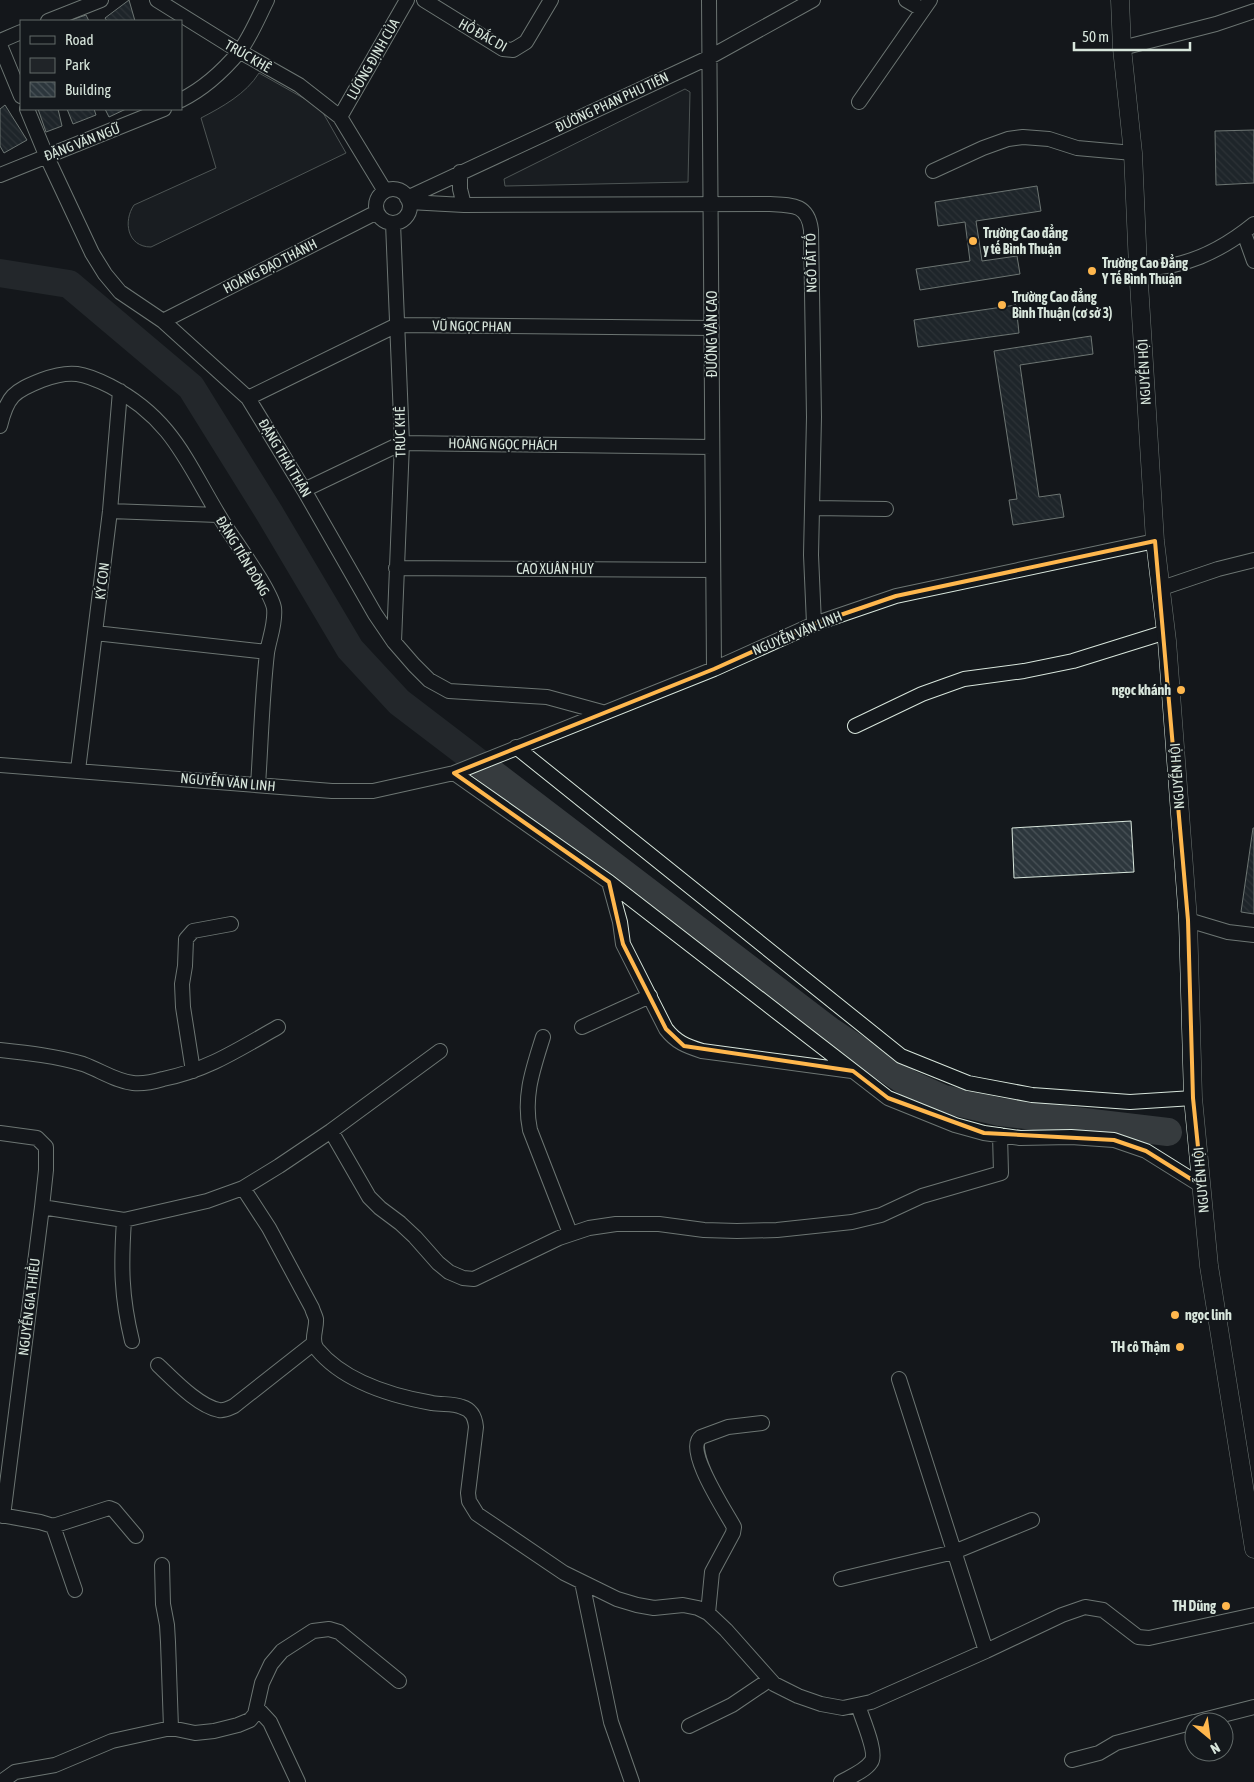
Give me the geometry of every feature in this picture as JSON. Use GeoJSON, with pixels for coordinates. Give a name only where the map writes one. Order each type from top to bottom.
{"type":"FeatureCollection","features":[{"type":"Feature","properties":{"kind":"street"},"geometry":{"type":"LineString","coordinates":[[51,20],[101,0]]}},
{"type":"Feature","properties":{"kind":"street","name":"TRÚC KHÊ"},"geometry":{"type":"LineString","coordinates":[[157,0],[239,51],[299,85],[340,117],[385,191]]}},
{"type":"Feature","properties":{"kind":"street"},"geometry":{"type":"LineString","coordinates":[[182,100],[193,94],[210,80],[239,51],[268,0]]}},
{"type":"Feature","properties":{"kind":"street","name":"LƯƠNG ĐỊNH CỦA"},"geometry":{"type":"LineString","coordinates":[[340,117],[407,0]]}},
{"type":"Feature","properties":{"kind":"street","name":"HỒ ĐẮC DI"},"geometry":{"type":"LineString","coordinates":[[424,0],[503,49],[513,50],[526,42],[551,0]]}},
{"type":"Feature","properties":{"kind":"street","name":"ĐƯỜNG VĂN CAO"},"geometry":{"type":"LineString","coordinates":[[710,0],[714,669]]}},
{"type":"Feature","properties":{"kind":"street","name":"ĐƯỜNG PHAN PHU TIÊN"},"geometry":{"type":"LineString","coordinates":[[408,200],[460,172],[710,57],[813,0]]}},
{"type":"Feature","properties":{"kind":"street"},"geometry":{"type":"LineString","coordinates":[[859,102],[926,5],[906,0]]}},
{"type":"Feature","properties":{"kind":"street","name":"NGUYỄN HỘI"},"geometry":{"type":"LineString","coordinates":[[1120,0],[1122,48],[1133,153],[1138,268],[1155,541],[1166,632],[1188,920],[1193,1098],[1209,1266],[1254,1549]]}},
{"type":"Feature","properties":{"kind":"street"},"geometry":{"type":"LineString","coordinates":[[1122,48],[1199,28],[1254,11]]}},
{"type":"Feature","properties":{"kind":"street"},"geometry":{"type":"LineString","coordinates":[[20,33],[0,43],[20,93]]}},
{"type":"Feature","properties":{"kind":"street","name":"ĐẶNG THÁI THÂN"},"geometry":{"type":"LineString","coordinates":[[27,110],[46,155],[92,253],[104,274],[120,292],[163,321],[248,398],[376,614],[394,642],[429,680],[449,691],[546,697],[602,712]]}},
{"type":"Feature","properties":{"kind":"street","name":"ĐẶNG VĂN NGỮ"},"geometry":{"type":"LineString","coordinates":[[0,175],[161,110]]}},
{"type":"Feature","properties":{"kind":"street"},"geometry":{"type":"LineString","coordinates":[[933,172],[983,148],[1008,139],[1023,137],[1049,139],[1077,148],[1133,153]]}},
{"type":"Feature","properties":{"kind":"street"},"geometry":{"type":"LineString","coordinates":[[460,172],[460,189],[464,205]]}},
{"type":"Feature","properties":{"kind":"street"},"geometry":{"type":"LineString","coordinates":[[397,190],[404,193],[408,200],[409,208],[404,218],[393,222],[384,220],[377,212],[376,204],[378,198],[385,191],[397,190]]}},
{"type":"Feature","properties":{"kind":"street","name":"NGÔ TẤT TỐ"},"geometry":{"type":"LineString","coordinates":[[408,200],[464,205],[770,204],[796,206],[803,211],[810,221],[814,417],[811,555],[814,624]]}},
{"type":"Feature","properties":{"kind":"street","name":"HOÀNG ĐẠO THÀNH"},"geometry":{"type":"LineString","coordinates":[[163,321],[377,212]]}},
{"type":"Feature","properties":{"kind":"street","name":"TRÚC KHÊ"},"geometry":{"type":"LineString","coordinates":[[393,222],[402,443],[394,642]]}},
{"type":"Feature","properties":{"kind":"street"},"geometry":{"type":"LineString","coordinates":[[1138,268],[1166,266],[1193,260],[1213,252],[1249,228],[1254,261]]}},
{"type":"Feature","properties":{"kind":"street","name":"VŨ NGỌC PHAN"},"geometry":{"type":"LineString","coordinates":[[248,398],[397,325],[712,328]]}},
{"type":"Feature","properties":{"kind":"street","name":"ĐẶNG TIẾN ĐÔNG"},"geometry":{"type":"LineString","coordinates":[[0,426],[4,409],[9,399],[17,392],[51,377],[73,372],[92,376],[120,391],[143,407],[177,443],[218,515],[267,592],[274,608],[267,652],[258,785]]}},
{"type":"Feature","properties":{"kind":"street","name":"KÝ CON"},"geometry":{"type":"LineString","coordinates":[[78,770],[110,512],[120,391]]}},
{"type":"Feature","properties":{"kind":"street","name":"HOÀNG NGỌC PHÁCH"},"geometry":{"type":"LineString","coordinates":[[304,490],[402,443],[712,447]]}},
{"type":"Feature","properties":{"kind":"street"},"geometry":{"type":"LineString","coordinates":[[812,508],[886,509]]}},
{"type":"Feature","properties":{"kind":"street"},"geometry":{"type":"LineString","coordinates":[[110,512],[218,515]]}},
{"type":"Feature","properties":{"kind":"street","name":"NGUYỄN VĂN LINH"},"geometry":{"type":"LineString","coordinates":[[0,765],[332,791],[373,791],[454,773],[602,712],[714,669],[814,624],[896,596],[1155,541]]}},
{"type":"Feature","properties":{"kind":"street"},"geometry":{"type":"LineString","coordinates":[[1162,588],[1218,569],[1254,560]]}},
{"type":"Feature","properties":{"kind":"street","name":"CAO XUÂN HUY"},"geometry":{"type":"LineString","coordinates":[[396,568],[713,570]]}},
{"type":"Feature","properties":{"kind":"street"},"geometry":{"type":"LineString","coordinates":[[855,726],[922,694],[964,679],[1024,671],[1074,661],[1166,632]]}},
{"type":"Feature","properties":{"kind":"street"},"geometry":{"type":"LineString","coordinates":[[95,633],[267,652]]}},
{"type":"Feature","properties":{"kind":"street"},"geometry":{"type":"LineString","coordinates":[[516,747],[901,1056],[968,1083],[1032,1095],[1130,1102],[1193,1098]]}},
{"type":"Feature","properties":{"kind":"street"},"geometry":{"type":"LineString","coordinates":[[454,773],[609,882],[888,1098],[955,1125],[984,1133],[1020,1138],[1114,1140],[1146,1151],[1202,1186]]}},
{"type":"Feature","properties":{"kind":"street"},"geometry":{"type":"LineString","coordinates":[[609,882],[620,922],[622,944],[666,1029],[684,1046],[702,1051],[853,1071]]}},
{"type":"Feature","properties":{"kind":"street"},"geometry":{"type":"LineString","coordinates":[[1188,920],[1228,932],[1254,935]]}},
{"type":"Feature","properties":{"kind":"street"},"geometry":{"type":"LineString","coordinates":[[193,1071],[183,1007],[182,984],[186,939],[193,931],[231,924]]}},
{"type":"Feature","properties":{"kind":"street"},"geometry":{"type":"LineString","coordinates":[[582,1027],[650,996]]}},
{"type":"Feature","properties":{"kind":"street"},"geometry":{"type":"LineString","coordinates":[[0,1050],[56,1057],[84,1065],[118,1080],[144,1084],[193,1071],[224,1059],[278,1027]]}},
{"type":"Feature","properties":{"kind":"street"},"geometry":{"type":"LineString","coordinates":[[544,1037],[528,1090],[527,1116],[530,1130],[570,1233]]}},
{"type":"Feature","properties":{"kind":"street"},"geometry":{"type":"LineString","coordinates":[[42,1207],[124,1220],[208,1201],[243,1188],[331,1131],[440,1051]]}},
{"type":"Feature","properties":{"kind":"street"},"geometry":{"type":"LineString","coordinates":[[331,1131],[369,1197],[415,1237],[438,1263],[449,1272],[463,1278],[474,1279],[570,1233],[589,1228],[616,1224],[659,1224],[704,1230],[777,1230],[852,1222],[881,1215],[922,1196],[1002,1173],[1000,1135]]}},
{"type":"Feature","properties":{"kind":"street","name":"NGUYỄN GIA THIỀU"},"geometry":{"type":"LineString","coordinates":[[0,1133],[37,1138],[46,1147],[46,1170],[42,1207],[2,1516]]}},
{"type":"Feature","properties":{"kind":"street"},"geometry":{"type":"LineString","coordinates":[[243,1188],[269,1228],[312,1308],[316,1318],[314,1343],[323,1356],[340,1369],[369,1386],[433,1404],[461,1406],[470,1411],[475,1418],[476,1427],[468,1501],[477,1514],[564,1573],[617,1599],[654,1608],[683,1605],[698,1608],[708,1613],[726,1630],[769,1680],[798,1696],[821,1704],[843,1708],[871,1702],[1062,1615],[1085,1607],[1103,1610],[1138,1637],[1149,1638],[1254,1615]]}},
{"type":"Feature","properties":{"kind":"street"},"geometry":{"type":"LineString","coordinates":[[124,1220],[121,1262],[123,1297],[132,1341]]}},
{"type":"Feature","properties":{"kind":"street"},"geometry":{"type":"LineString","coordinates":[[158,1365],[194,1397],[218,1410],[225,1410],[234,1406],[314,1343]]}},
{"type":"Feature","properties":{"kind":"street"},"geometry":{"type":"LineString","coordinates":[[899,1379],[986,1651]]}},
{"type":"Feature","properties":{"kind":"street"},"geometry":{"type":"LineString","coordinates":[[708,1613],[712,1572],[734,1528],[700,1465],[696,1444],[697,1439],[728,1427],[762,1423]]}},
{"type":"Feature","properties":{"kind":"street"},"geometry":{"type":"LineString","coordinates":[[2,1516],[53,1526],[109,1508],[114,1510],[136,1536]]}},
{"type":"Feature","properties":{"kind":"street"},"geometry":{"type":"LineString","coordinates":[[841,1580],[954,1552],[1032,1520]]}},
{"type":"Feature","properties":{"kind":"street"},"geometry":{"type":"LineString","coordinates":[[53,1526],[75,1590]]}},
{"type":"Feature","properties":{"kind":"street"},"geometry":{"type":"LineString","coordinates":[[162,1565],[163,1604],[168,1642],[171,1728]]}},
{"type":"Feature","properties":{"kind":"street"},"geometry":{"type":"LineString","coordinates":[[582,1582],[610,1722],[632,1782]]}},
{"type":"Feature","properties":{"kind":"street"},"geometry":{"type":"LineString","coordinates":[[1,1782],[15,1772],[55,1764],[112,1741],[171,1728],[195,1733],[225,1729],[250,1720],[255,1714],[262,1682],[271,1664],[282,1651],[313,1631],[329,1629],[339,1632],[399,1681]]}},
{"type":"Feature","properties":{"kind":"street"},"geometry":{"type":"LineString","coordinates":[[689,1726],[732,1705],[769,1680]]}},
{"type":"Feature","properties":{"kind":"street"},"geometry":{"type":"LineString","coordinates":[[841,1782],[871,1763],[873,1758],[873,1749],[858,1705]]}},
{"type":"Feature","properties":{"kind":"street"},"geometry":{"type":"LineString","coordinates":[[1234,1712],[1254,1707]]}},
{"type":"Feature","properties":{"kind":"street"},"geometry":{"type":"LineString","coordinates":[[257,1708],[270,1722],[298,1782]]}},
{"type":"Feature","properties":{"kind":"street"},"geometry":{"type":"LineString","coordinates":[[1072,1760],[1103,1752],[1116,1743],[1184,1725]]}},
{"type":"Feature","properties":{"kind":"highlighted area"},"geometry":{"type":"Polygon","coordinates":[[[1155,541],[1188,920],[1193,1098],[1202,1186],[1146,1151],[1114,1140],[984,1133],[888,1098],[853,1071],[684,1046],[666,1029],[623,944],[609,882],[454,773],[714,669],[814,624],[896,596],[1155,541]]]}},
{"type":"Feature","properties":{"kind":"green space"},"geometry":{"type":"Polygon","coordinates":[[[259,73],[314,104],[322,111],[346,153],[151,247],[137,243],[129,232],[128,225],[134,205],[216,168],[201,118],[240,94],[254,81],[259,73]]]}},
{"type":"Feature","properties":{"kind":"green space"},"geometry":{"type":"Polygon","coordinates":[[[685,89],[690,92],[688,182],[505,186],[504,179],[685,89]]]}},
{"type":"Feature","properties":{"kind":"building"},"geometry":{"type":"Polygon","coordinates":[[[129,0],[135,20],[106,20],[105,18],[129,0]]]}},
{"type":"Feature","properties":{"kind":"building"},"geometry":{"type":"Polygon","coordinates":[[[86,15],[88,20],[71,20],[86,15]]]}},
{"type":"Feature","properties":{"kind":"building"},"geometry":{"type":"Polygon","coordinates":[[[5,105],[27,140],[4,153],[0,146],[0,109],[5,105]]]}},
{"type":"Feature","properties":{"kind":"building"},"geometry":{"type":"Polygon","coordinates":[[[38,110],[58,110],[62,126],[46,132],[38,110]]]}},
{"type":"Feature","properties":{"kind":"building"},"geometry":{"type":"Polygon","coordinates":[[[67,110],[94,110],[96,115],[73,124],[67,110]]]}},
{"type":"Feature","properties":{"kind":"building"},"geometry":{"type":"Polygon","coordinates":[[[106,110],[124,110],[109,117],[106,110]]]}},
{"type":"Feature","properties":{"kind":"building"},"geometry":{"type":"Polygon","coordinates":[[[1254,130],[1254,183],[1216,185],[1215,131],[1254,130]]]}},
{"type":"Feature","properties":{"kind":"building","name":"Trường Cao đẳng y tế Bình Thuận"},"geometry":{"type":"Polygon","coordinates":[[[1037,186],[1041,211],[976,221],[982,261],[1017,256],[1020,274],[920,290],[916,269],[970,261],[965,222],[938,226],[935,202],[1037,186]]]}},
{"type":"Feature","properties":{"kind":"building"},"geometry":{"type":"Polygon","coordinates":[[[1016,305],[1019,333],[918,347],[914,320],[1016,305]]]}},
{"type":"Feature","properties":{"kind":"building"},"geometry":{"type":"Polygon","coordinates":[[[1091,336],[1093,354],[1020,365],[1039,497],[1060,494],[1064,517],[1013,525],[1009,500],[1017,499],[994,351],[1091,336]]]}},
{"type":"Feature","properties":{"kind":"building"},"geometry":{"type":"Polygon","coordinates":[[[1131,821],[1134,872],[1014,878],[1012,828],[1131,821]]]}},
{"type":"Feature","properties":{"kind":"building"},"geometry":{"type":"Polygon","coordinates":[[[1254,828],[1254,914],[1241,912],[1254,828]]]}},
{"type":"Feature","properties":{"kind":"waterway"},"geometry":{"type":"LineString","coordinates":[[0,273],[69,284],[191,387],[270,514],[350,649],[399,702],[830,1031],[908,1083],[944,1099],[1000,1112],[1168,1132]]}},
{"type":"Feature","properties":{"kind":"place","name":"Trường Cao đẳng y tế Bình Thuận"},"geometry":{"type":"Point","coordinates":[973,241]}},
{"type":"Feature","properties":{"kind":"place","name":"Trường Cao Đẳng Y Tế Bình Thuận"},"geometry":{"type":"Point","coordinates":[1092,271]}},
{"type":"Feature","properties":{"kind":"place","name":"Trường Cao đẳng Bình Thuận (cơ sở 3)"},"geometry":{"type":"Point","coordinates":[1002,305]}},
{"type":"Feature","properties":{"kind":"place","name":"ngọc khánh"},"geometry":{"type":"Point","coordinates":[1181,690]}},
{"type":"Feature","properties":{"kind":"place","name":"ngọc linh"},"geometry":{"type":"Point","coordinates":[1175,1315]}},
{"type":"Feature","properties":{"kind":"place","name":"TH cô Thậm"},"geometry":{"type":"Point","coordinates":[1180,1347]}},
{"type":"Feature","properties":{"kind":"place","name":"TH Dũng"},"geometry":{"type":"Point","coordinates":[1226,1606]}}]}
